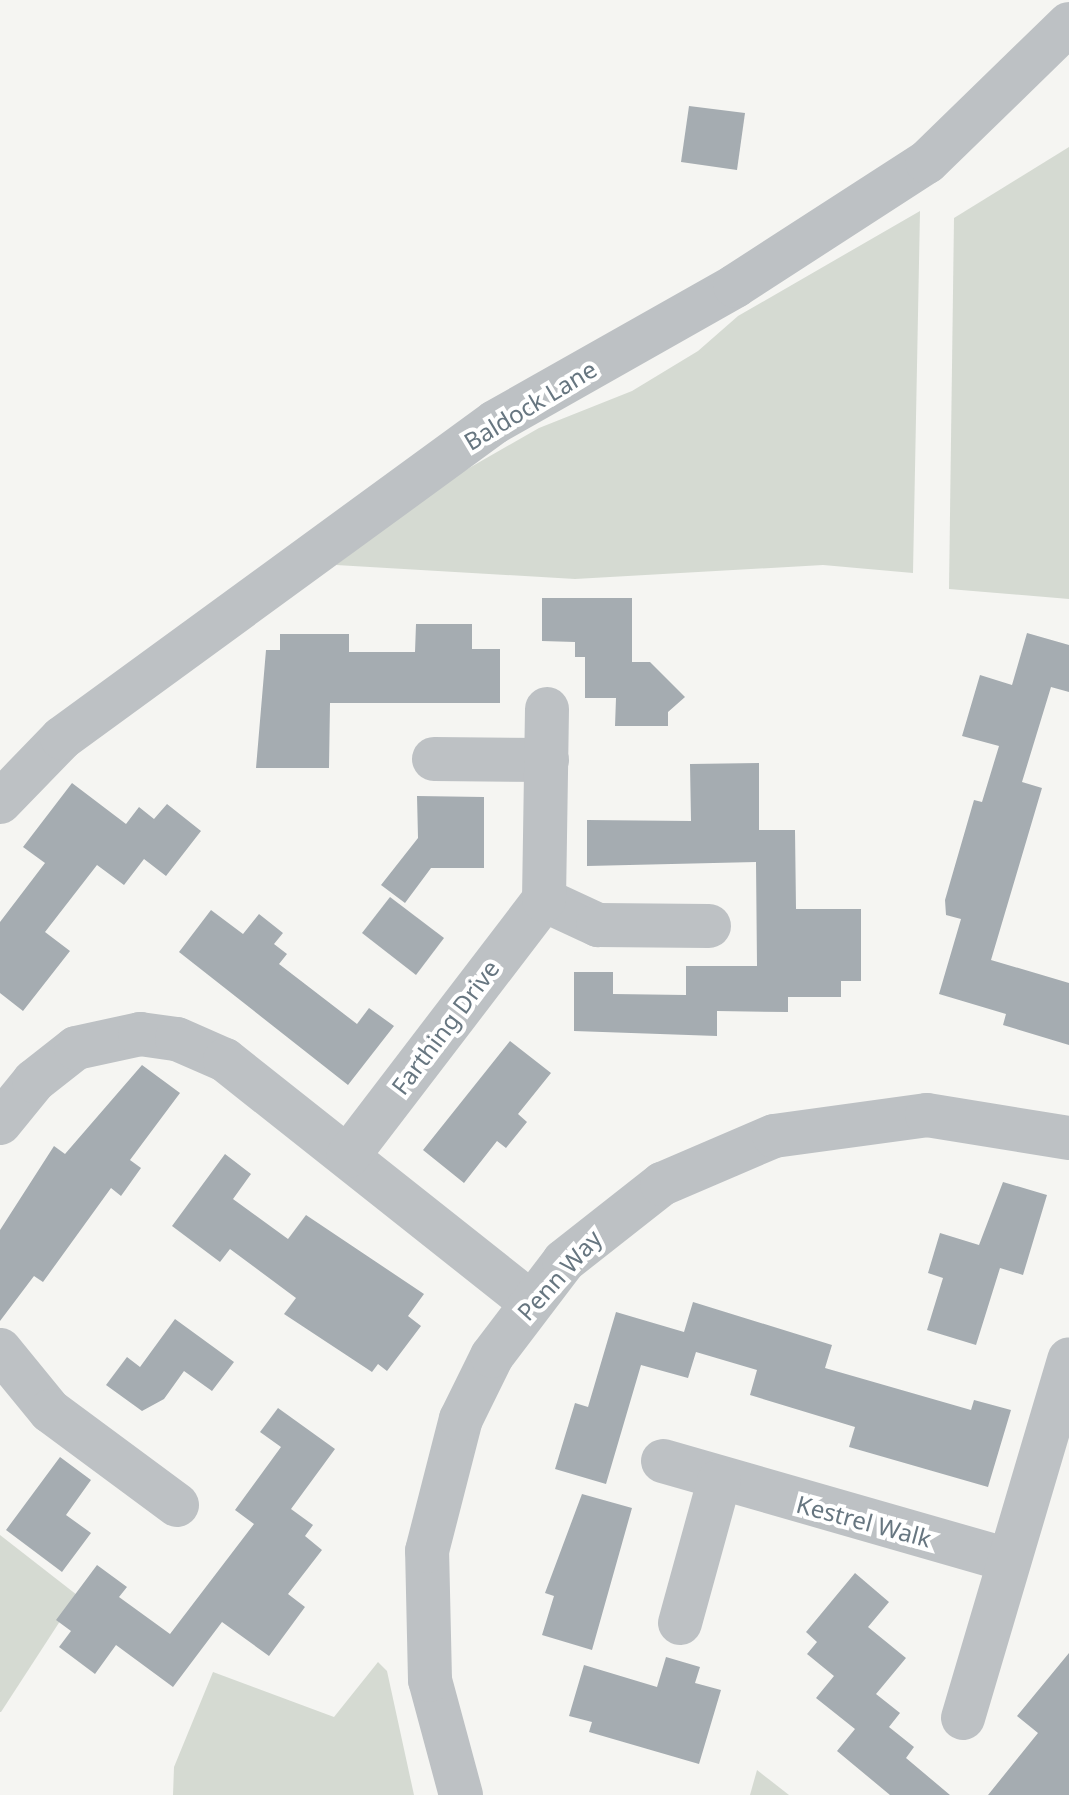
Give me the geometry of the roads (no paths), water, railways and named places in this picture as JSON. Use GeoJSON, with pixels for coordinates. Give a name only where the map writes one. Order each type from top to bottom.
{"type":"FeatureCollection","features":[{"type":"Feature","properties":{"kind":"street","name":"Baldock Lane"},"geometry":{"type":"LineString","coordinates":[[0,802],[62,738],[495,422],[735,286],[927,162],[1069,24]]}},
{"type":"Feature","properties":{"kind":"street"},"geometry":{"type":"LineString","coordinates":[[547,709],[544,900],[598,925],[709,926]]}},
{"type":"Feature","properties":{"kind":"street"},"geometry":{"type":"LineString","coordinates":[[434,759],[547,760]]}},
{"type":"Feature","properties":{"kind":"street","name":"Farthing Drive"},"geometry":{"type":"LineString","coordinates":[[348,1156],[544,900]]}},
{"type":"Feature","properties":{"kind":"street"},"geometry":{"type":"LineString","coordinates":[[0,1123],[54,1061],[96,1041],[140,1034],[177,1039],[225,1060],[530,1302]]}},
{"type":"Feature","properties":{"kind":"street","name":"Penn Way"},"geometry":{"type":"LineString","coordinates":[[461,1795],[430,1680],[427,1551],[461,1419],[530,1302],[611,1218],[662,1184],[774,1136],[927,1115],[1069,1138]]}},
{"type":"Feature","properties":{"kind":"street"},"geometry":{"type":"LineString","coordinates":[[0,1350],[50,1411],[177,1505]]}},
{"type":"Feature","properties":{"kind":"street"},"geometry":{"type":"LineString","coordinates":[[963,1718],[1069,1359]]}},
{"type":"Feature","properties":{"kind":"street","name":"Kestrel Walk"},"geometry":{"type":"LineString","coordinates":[[663,1461],[719,1481],[1009,1560]]}},
{"type":"Feature","properties":{"kind":"street"},"geometry":{"type":"LineString","coordinates":[[680,1623],[719,1481]]}}]}
